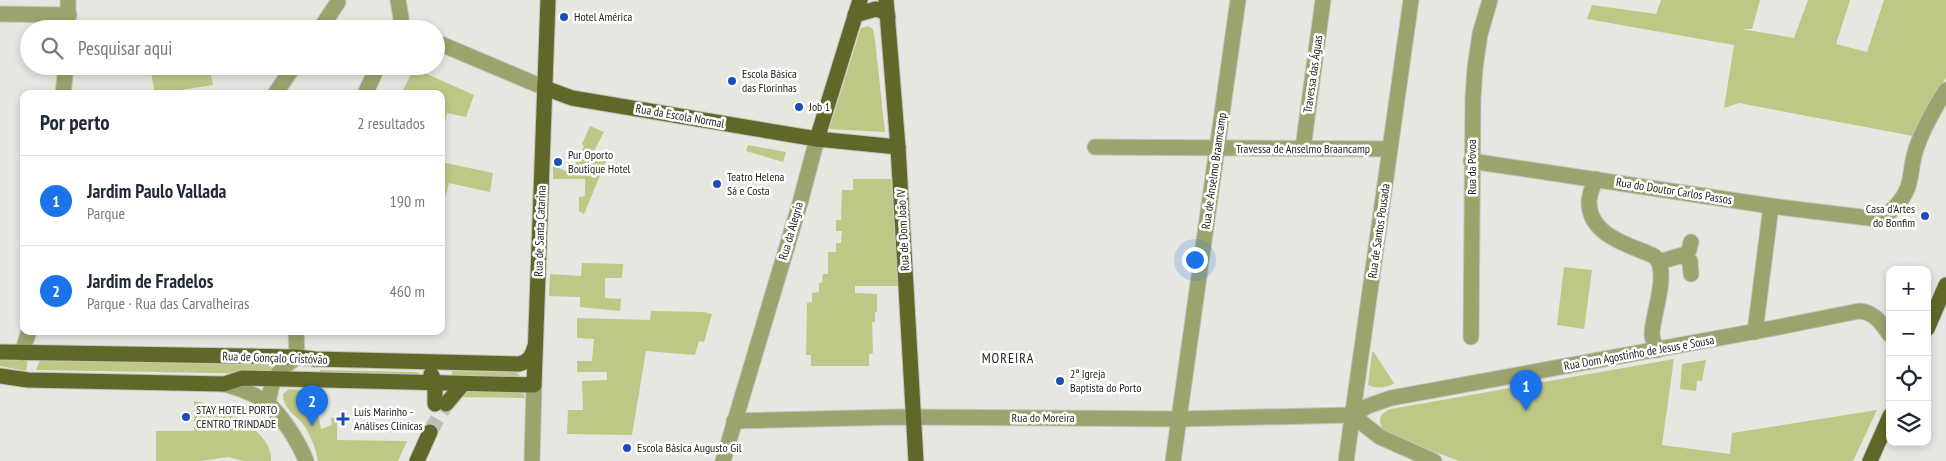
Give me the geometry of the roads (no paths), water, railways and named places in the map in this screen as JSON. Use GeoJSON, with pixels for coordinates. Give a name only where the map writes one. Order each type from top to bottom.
{"type":"FeatureCollection","features":[{"type":"Feature","properties":{"kind":"main road","name":"Rua de Santa Catarina"},"geometry":{"type":"LineString","coordinates":[[534,385],[548,0]]}},
{"type":"Feature","properties":{"kind":"main road","name":"Rua da Alegria"},"geometry":{"type":"LineString","coordinates":[[817,139],[860,0]]}},
{"type":"Feature","properties":{"kind":"main road","name":"Rua de Dom João IV"},"geometry":{"type":"LineString","coordinates":[[886,0],[898,147],[916,461]]}},
{"type":"Feature","properties":{"kind":"main road"},"geometry":{"type":"LineString","coordinates":[[855,15],[876,9],[887,13],[888,17]]}},
{"type":"Feature","properties":{"kind":"main road","name":"Rua da Escola Normal"},"geometry":{"type":"LineString","coordinates":[[545,88],[572,98],[817,139],[898,147]]}},
{"type":"Feature","properties":{"kind":"main road"},"geometry":{"type":"LineString","coordinates":[[1931,320],[1946,285]]}},
{"type":"Feature","properties":{"kind":"main road","name":"Rua de Gonçalo Cristóvão"},"geometry":{"type":"LineString","coordinates":[[0,352],[297,357],[519,364],[527,362],[531,358],[536,342]]}},
{"type":"Feature","properties":{"kind":"main road"},"geometry":{"type":"LineString","coordinates":[[424,362],[435,382],[441,404],[463,384]]}},
{"type":"Feature","properties":{"kind":"main road","name":"Rua de Gonçalo Cristóvão"},"geometry":{"type":"LineString","coordinates":[[0,376],[28,380],[224,384],[242,378],[534,385]]}},
{"type":"Feature","properties":{"kind":"main road"},"geometry":{"type":"LineString","coordinates":[[1870,461],[1886,425]]}},
{"type":"Feature","properties":{"kind":"main road"},"geometry":{"type":"LineString","coordinates":[[417,461],[430,432]]}},
{"type":"Feature","properties":{"kind":"street"},"geometry":{"type":"LineString","coordinates":[[68,0],[68,20]]}},
{"type":"Feature","properties":{"kind":"street"},"geometry":{"type":"LineString","coordinates":[[398,0],[402,20]]}},
{"type":"Feature","properties":{"kind":"street","name":"Rua de Anselmo Braamcamp"},"geometry":{"type":"LineString","coordinates":[[1173,461],[1238,0]]}},
{"type":"Feature","properties":{"kind":"street","name":"Travessa das Águas"},"geometry":{"type":"LineString","coordinates":[[1303,148],[1324,0]]}},
{"type":"Feature","properties":{"kind":"street","name":"Rua de Santos Pousada"},"geometry":{"type":"LineString","coordinates":[[1346,461],[1411,0]]}},
{"type":"Feature","properties":{"kind":"street","name":"Rua da Póvoa"},"geometry":{"type":"LineString","coordinates":[[1471,337],[1471,160],[1475,68],[1480,34],[1490,0]]}},
{"type":"Feature","properties":{"kind":"street"},"geometry":{"type":"LineString","coordinates":[[325,20],[337,1]]}},
{"type":"Feature","properties":{"kind":"street"},"geometry":{"type":"LineString","coordinates":[[0,14],[51,20]]}},
{"type":"Feature","properties":{"kind":"street"},"geometry":{"type":"LineString","coordinates":[[445,46],[545,88]]}},
{"type":"Feature","properties":{"kind":"street"},"geometry":{"type":"LineString","coordinates":[[63,90],[65,75]]}},
{"type":"Feature","properties":{"kind":"street"},"geometry":{"type":"LineString","coordinates":[[278,90],[288,75]]}},
{"type":"Feature","properties":{"kind":"street"},"geometry":{"type":"LineString","coordinates":[[367,90],[374,75]]}},
{"type":"Feature","properties":{"kind":"street","name":"Rua do Doutor Carlos Passos"},"geometry":{"type":"LineString","coordinates":[[1471,160],[1770,206],[1877,219],[1886,216],[1904,197],[1910,186],[1914,154],[1931,112],[1946,90]]}},
{"type":"Feature","properties":{"kind":"street","name":"Rua da Alegria"},"geometry":{"type":"LineString","coordinates":[[723,461],[797,213],[817,139]]}},
{"type":"Feature","properties":{"kind":"street","name":"Travessa de Anselmo Braancamp"},"geometry":{"type":"LineString","coordinates":[[1095,147],[1390,149]]}},
{"type":"Feature","properties":{"kind":"street"},"geometry":{"type":"LineString","coordinates":[[1596,179],[1589,202],[1591,213],[1598,225],[1611,238],[1654,256],[1659,262],[1661,276],[1652,334],[1657,350]]}},
{"type":"Feature","properties":{"kind":"street"},"geometry":{"type":"LineString","coordinates":[[1755,332],[1770,206]]}},
{"type":"Feature","properties":{"kind":"street"},"geometry":{"type":"LineString","coordinates":[[1659,262],[1683,256],[1689,250],[1691,242]]}},
{"type":"Feature","properties":{"kind":"street"},"geometry":{"type":"LineString","coordinates":[[1683,256],[1688,257],[1690,261],[1691,274]]}},
{"type":"Feature","properties":{"kind":"street","name":"Rua Dom Agostinho de Jesus e Sousa"},"geometry":{"type":"LineString","coordinates":[[1352,414],[1391,398],[1755,332],[1859,311],[1875,316],[1886,330]]}},
{"type":"Feature","properties":{"kind":"street"},"geometry":{"type":"LineString","coordinates":[[22,352],[28,335]]}},
{"type":"Feature","properties":{"kind":"street"},"geometry":{"type":"LineString","coordinates":[[268,404],[273,379],[281,368],[297,357],[296,335]]}},
{"type":"Feature","properties":{"kind":"street"},"geometry":{"type":"LineString","coordinates":[[224,384],[252,394],[268,404],[295,438],[306,461]]}},
{"type":"Feature","properties":{"kind":"street","name":"Rua de Santa Catarina"},"geometry":{"type":"LineString","coordinates":[[532,461],[534,385]]}},
{"type":"Feature","properties":{"kind":"street"},"geometry":{"type":"LineString","coordinates":[[1352,414],[1380,437],[1434,461]]}},
{"type":"Feature","properties":{"kind":"street","name":"Rua do Moreira"},"geometry":{"type":"LineString","coordinates":[[734,421],[914,417],[1179,419],[1352,414]]}},
{"type":"Feature","properties":{"kind":"tunnel"},"geometry":{"type":"LineString","coordinates":[[430,432],[446,404]]}},
{"type":"Feature","properties":{"kind":"place","name":"Hotel América"},"geometry":{"type":"Point","coordinates":[564,17]}},
{"type":"Feature","properties":{"kind":"place","name":"Escola Básica das Florinhas"},"geometry":{"type":"Point","coordinates":[732,81]}},
{"type":"Feature","properties":{"kind":"place","name":"Job 1"},"geometry":{"type":"Point","coordinates":[799,107]}},
{"type":"Feature","properties":{"kind":"place","name":"Pur Oporto Boutique Hotel"},"geometry":{"type":"Point","coordinates":[558,162]}},
{"type":"Feature","properties":{"kind":"place","name":"Teatro Helena Sá e Costa"},"geometry":{"type":"Point","coordinates":[717,184]}},
{"type":"Feature","properties":{"kind":"place","name":"Casa d'Artes do Bonfim"},"geometry":{"type":"Point","coordinates":[1925,216]}},
{"type":"Feature","properties":{"kind":"place","name":"2ª Igreja Baptista do Porto"},"geometry":{"type":"Point","coordinates":[1060,381]}},
{"type":"Feature","properties":{"kind":"place","name":"Jardim Paulo Vallada"},"geometry":{"type":"Point","coordinates":[1526,411]}},
{"type":"Feature","properties":{"kind":"place","name":"STAY HOTEL PORTO CENTRO TRINDADE"},"geometry":{"type":"Point","coordinates":[186,417]}},
{"type":"Feature","properties":{"kind":"place","name":"Luís Marinho - Análises Clínicas"},"geometry":{"type":"Point","coordinates":[343,419]}},
{"type":"Feature","properties":{"kind":"place","name":"Jardim de Fradelos"},"geometry":{"type":"Point","coordinates":[312,426]}},
{"type":"Feature","properties":{"kind":"place","name":"Escola Básica Augusto Gil"},"geometry":{"type":"Point","coordinates":[627,448]}},
{"type":"Feature","properties":{"kind":"district","name":"MOREIRA"},"geometry":{"type":"Point","coordinates":[1008,358]}}]}
